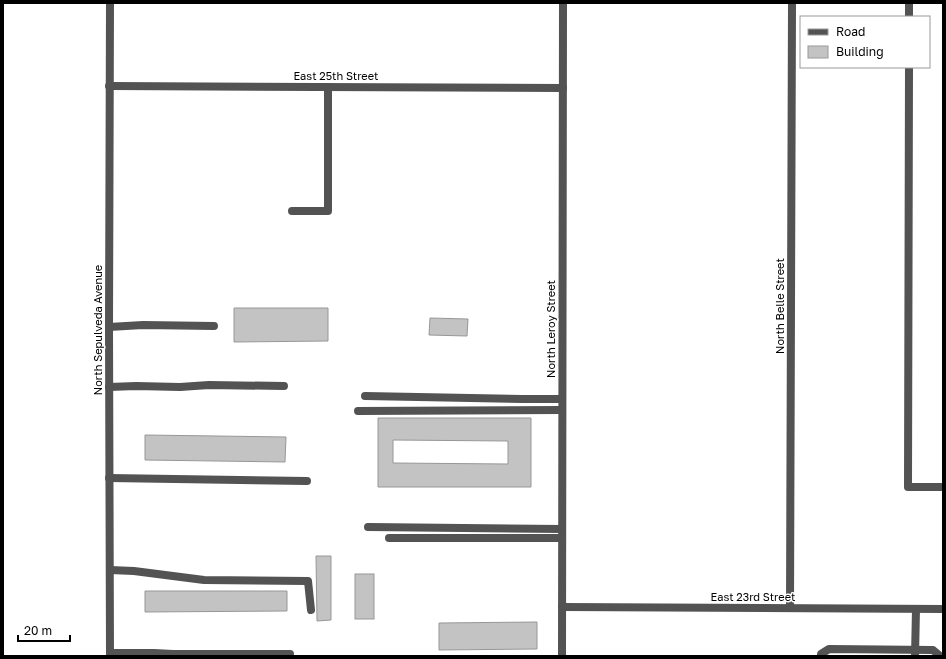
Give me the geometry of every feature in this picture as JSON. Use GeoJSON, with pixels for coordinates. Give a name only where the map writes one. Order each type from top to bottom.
{"type":"FeatureCollection","features":[{"type":"Feature","properties":{"kind":"street","name":"North Sepulveda Avenue"},"geometry":{"type":"LineString","coordinates":[[110,3],[110,654]]}},
{"type":"Feature","properties":{"kind":"street","name":"North Leroy Street"},"geometry":{"type":"LineString","coordinates":[[562,656],[563,3]]}},
{"type":"Feature","properties":{"kind":"street","name":"North Belle Street"},"geometry":{"type":"LineString","coordinates":[[790,608],[792,3]]}},
{"type":"Feature","properties":{"kind":"street"},"geometry":{"type":"LineString","coordinates":[[909,3],[909,16]]}},
{"type":"Feature","properties":{"kind":"street"},"geometry":{"type":"LineString","coordinates":[[909,68],[908,487],[943,487]]}},
{"type":"Feature","properties":{"kind":"street","name":"East 25th Street"},"geometry":{"type":"LineString","coordinates":[[109,86],[563,88]]}},
{"type":"Feature","properties":{"kind":"street"},"geometry":{"type":"LineString","coordinates":[[292,211],[328,211],[328,87]]}},
{"type":"Feature","properties":{"kind":"street"},"geometry":{"type":"LineString","coordinates":[[109,327],[143,325],[214,326]]}},
{"type":"Feature","properties":{"kind":"street"},"geometry":{"type":"LineString","coordinates":[[109,387],[180,387],[209,385],[284,386]]}},
{"type":"Feature","properties":{"kind":"street"},"geometry":{"type":"LineString","coordinates":[[364,396],[562,399]]}},
{"type":"Feature","properties":{"kind":"street"},"geometry":{"type":"LineString","coordinates":[[358,411],[562,410]]}},
{"type":"Feature","properties":{"kind":"street"},"geometry":{"type":"LineString","coordinates":[[109,478],[307,482]]}},
{"type":"Feature","properties":{"kind":"street"},"geometry":{"type":"LineString","coordinates":[[368,528],[562,529]]}},
{"type":"Feature","properties":{"kind":"street"},"geometry":{"type":"LineString","coordinates":[[389,538],[562,538]]}},
{"type":"Feature","properties":{"kind":"street"},"geometry":{"type":"LineString","coordinates":[[110,570],[134,571],[204,580],[308,581],[311,610]]}},
{"type":"Feature","properties":{"kind":"street","name":"East 23rd Street"},"geometry":{"type":"LineString","coordinates":[[562,607],[943,609]]}},
{"type":"Feature","properties":{"kind":"street"},"geometry":{"type":"LineString","coordinates":[[915,653],[916,609]]}},
{"type":"Feature","properties":{"kind":"street"},"geometry":{"type":"LineString","coordinates":[[820,656],[829,649],[915,653],[933,650],[940,656]]}},
{"type":"Feature","properties":{"kind":"street"},"geometry":{"type":"LineString","coordinates":[[110,654],[154,652],[173,654],[290,654]]}},
{"type":"Feature","properties":{"kind":"building"},"geometry":{"type":"Polygon","coordinates":[[[234,308],[328,308],[328,341],[234,342],[234,308]]]}},
{"type":"Feature","properties":{"kind":"building"},"geometry":{"type":"Polygon","coordinates":[[[430,318],[468,319],[467,336],[429,335],[430,318]]]}},
{"type":"Feature","properties":{"kind":"building"},"geometry":{"type":"Polygon","coordinates":[[[378,418],[531,418],[531,487],[378,487],[378,418]],[[393,440],[393,463],[508,464],[508,441],[393,440]]]}},
{"type":"Feature","properties":{"kind":"building"},"geometry":{"type":"Polygon","coordinates":[[[145,435],[286,437],[285,462],[145,460],[145,435]]]}},
{"type":"Feature","properties":{"kind":"building"},"geometry":{"type":"Polygon","coordinates":[[[316,556],[331,556],[331,620],[317,621],[316,556]]]}},
{"type":"Feature","properties":{"kind":"building"},"geometry":{"type":"Polygon","coordinates":[[[355,574],[374,574],[374,619],[355,619],[355,574]]]}},
{"type":"Feature","properties":{"kind":"building"},"geometry":{"type":"Polygon","coordinates":[[[145,591],[287,591],[287,611],[145,612],[145,591]]]}},
{"type":"Feature","properties":{"kind":"building"},"geometry":{"type":"Polygon","coordinates":[[[537,622],[537,649],[439,650],[439,623],[537,622]]]}}]}
